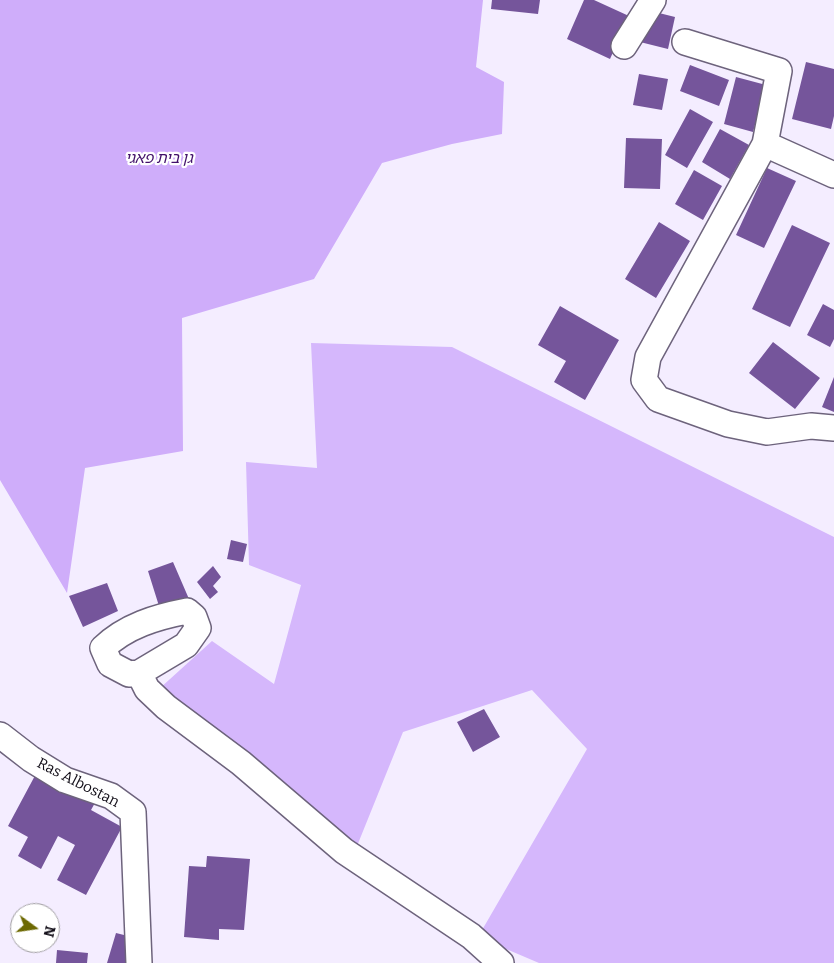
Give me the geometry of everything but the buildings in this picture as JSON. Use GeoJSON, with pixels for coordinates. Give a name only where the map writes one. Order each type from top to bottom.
{"type":"FeatureCollection","features":[{"type":"Feature","properties":{"kind":"street"},"geometry":{"type":"LineString","coordinates":[[624,46],[652,0]]}},
{"type":"Feature","properties":{"kind":"street"},"geometry":{"type":"LineString","coordinates":[[685,42],[779,72],[765,144],[648,357],[644,380],[658,399],[728,424],[767,432],[811,426],[834,428]]}},
{"type":"Feature","properties":{"kind":"street"},"geometry":{"type":"LineString","coordinates":[[765,144],[834,175]]}},
{"type":"Feature","properties":{"kind":"street"},"geometry":{"type":"LineString","coordinates":[[138,673],[147,689],[166,706],[241,762],[344,851],[471,936],[501,963]]}},
{"type":"Feature","properties":{"kind":"street","name":"Ras Albostan"},"geometry":{"type":"LineString","coordinates":[[0,735],[31,759],[65,780],[111,796],[133,812],[139,963]]}},
{"type":"Feature","properties":{"kind":"shaded area"},"geometry":{"type":"Polygon","coordinates":[[[311,343],[452,347],[834,537],[834,963],[539,963],[478,937],[587,749],[532,690],[403,732],[355,851],[159,689],[212,641],[274,684],[301,585],[249,565],[246,462],[317,468],[311,343]]]}},
{"type":"Feature","properties":{"kind":"green space","name":"גן בית פאגי"},"geometry":{"type":"Polygon","coordinates":[[[0,0],[483,0],[476,67],[504,82],[502,134],[452,144],[382,163],[314,279],[182,318],[183,451],[85,468],[67,593],[0,480],[0,0]]]}}]}
